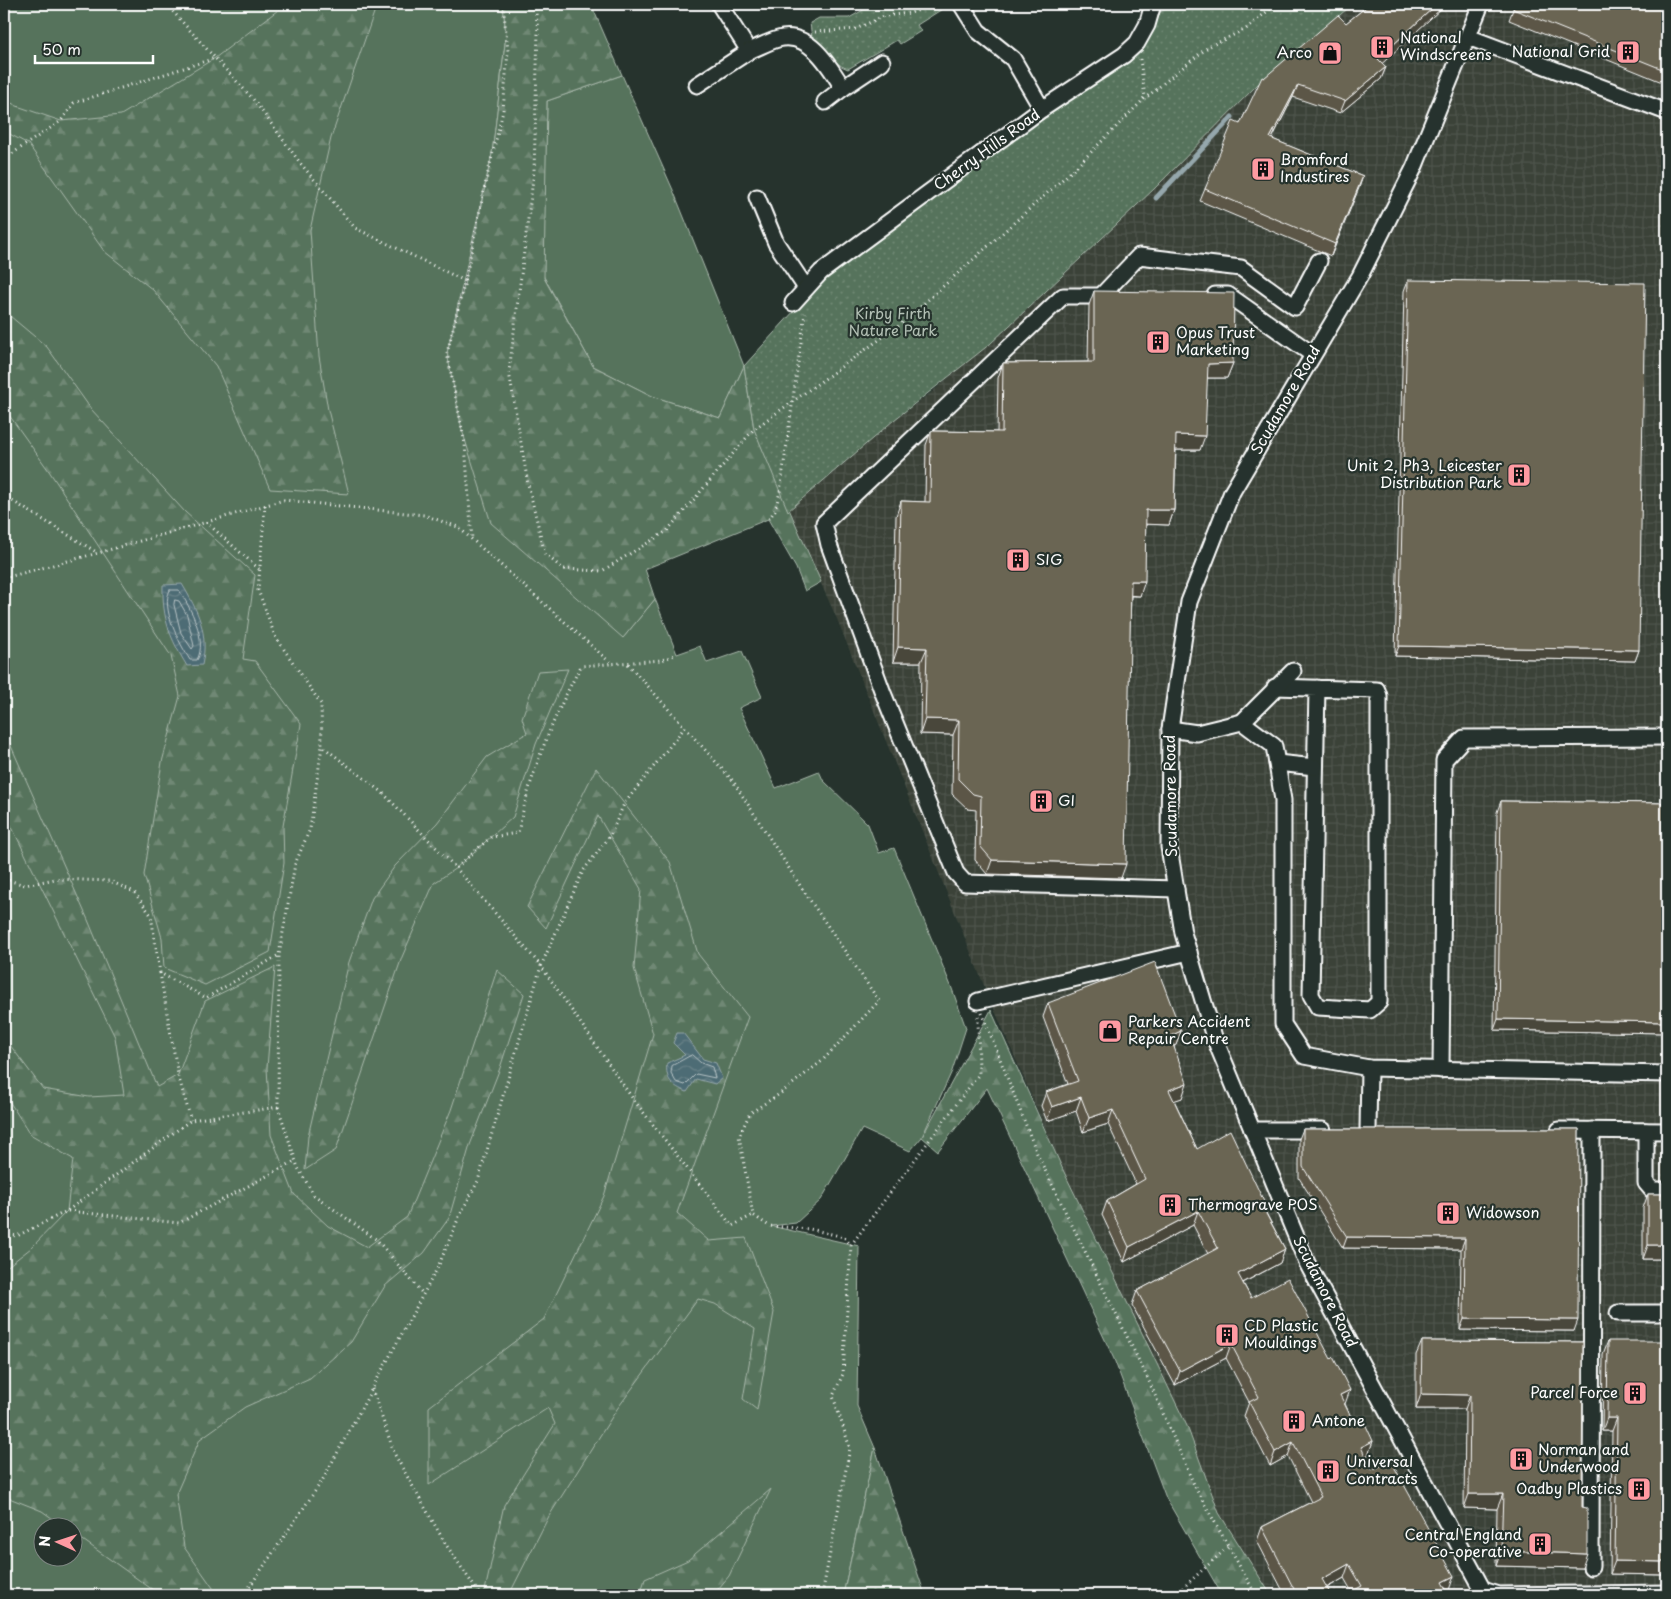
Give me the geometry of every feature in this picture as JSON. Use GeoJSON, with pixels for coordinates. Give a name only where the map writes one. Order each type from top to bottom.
{"type":"FeatureCollection","features":[{"type":"Feature","properties":{"kind":"street"},"geometry":{"type":"LineString","coordinates":[[719,4],[749,51]]}},
{"type":"Feature","properties":{"kind":"street"},"geometry":{"type":"LineString","coordinates":[[961,4],[978,31],[1013,59],[1042,109]]}},
{"type":"Feature","properties":{"kind":"street","name":"Cherry Hills Road"},"geometry":{"type":"LineString","coordinates":[[799,296],[821,272],[1042,109],[1124,55],[1137,43],[1147,25],[1153,4]]}},
{"type":"Feature","properties":{"kind":"street","name":"Scudamore Road"},"geometry":{"type":"LineString","coordinates":[[1481,4],[1414,168],[1360,276],[1312,354],[1232,492],[1189,602],[1170,729],[1169,847],[1189,952],[1214,1037],[1307,1262],[1483,1590],[1499,1595]]}},
{"type":"Feature","properties":{"kind":"street"},"geometry":{"type":"LineString","coordinates":[[1468,37],[1667,112]]}},
{"type":"Feature","properties":{"kind":"street"},"geometry":{"type":"LineString","coordinates":[[696,85],[749,51],[780,38],[803,43],[814,48],[826,61],[843,88]]}},
{"type":"Feature","properties":{"kind":"street"},"geometry":{"type":"LineString","coordinates":[[825,102],[882,62]]}},
{"type":"Feature","properties":{"kind":"street"},"geometry":{"type":"LineString","coordinates":[[757,197],[799,296]]}},
{"type":"Feature","properties":{"kind":"street"},"geometry":{"type":"LineString","coordinates":[[1101,296],[1139,256],[1240,268],[1295,307],[1319,261]]}},
{"type":"Feature","properties":{"kind":"street"},"geometry":{"type":"LineString","coordinates":[[1199,295],[1228,295],[1312,354]]}},
{"type":"Feature","properties":{"kind":"street"},"geometry":{"type":"LineString","coordinates":[[1130,296],[1063,296],[824,523],[829,545],[883,693],[956,873],[964,883],[1176,889]]}},
{"type":"Feature","properties":{"kind":"street"},"geometry":{"type":"LineString","coordinates":[[1170,729],[1197,733],[1242,722],[1293,671]]}},
{"type":"Feature","properties":{"kind":"street"},"geometry":{"type":"LineString","coordinates":[[1275,687],[1317,688],[1377,690],[1379,696],[1379,1002],[1370,1010],[1318,1007],[1311,995],[1317,688]]}},
{"type":"Feature","properties":{"kind":"street"},"geometry":{"type":"LineString","coordinates":[[1242,722],[1274,746],[1283,800],[1283,1024],[1304,1056],[1369,1068],[1667,1074]]}},
{"type":"Feature","properties":{"kind":"street"},"geometry":{"type":"LineString","coordinates":[[1441,1070],[1444,760],[1464,738],[1667,737]]}},
{"type":"Feature","properties":{"kind":"street"},"geometry":{"type":"LineString","coordinates":[[1277,763],[1315,767]]}},
{"type":"Feature","properties":{"kind":"street"},"geometry":{"type":"LineString","coordinates":[[978,1001],[1189,952]]}},
{"type":"Feature","properties":{"kind":"street"},"geometry":{"type":"LineString","coordinates":[[1368,1130],[1369,1068]]}},
{"type":"Feature","properties":{"kind":"street"},"geometry":{"type":"LineString","coordinates":[[1252,1130],[1388,1130]]}},
{"type":"Feature","properties":{"kind":"street"},"geometry":{"type":"LineString","coordinates":[[1544,1130],[1667,1130]]}},
{"type":"Feature","properties":{"kind":"street"},"geometry":{"type":"LineString","coordinates":[[1591,1567],[1592,1130]]}},
{"type":"Feature","properties":{"kind":"street"},"geometry":{"type":"LineString","coordinates":[[1646,1130],[1646,1184],[1652,1190],[1667,1190]]}},
{"type":"Feature","properties":{"kind":"street"},"geometry":{"type":"LineString","coordinates":[[1618,1313],[1667,1313]]}},
{"type":"Feature","properties":{"kind":"street"},"geometry":{"type":"LineString","coordinates":[[1499,1595],[1667,1593]]}},
{"type":"Feature","properties":{"kind":"path"},"geometry":{"type":"LineString","coordinates":[[166,4],[254,99],[301,164],[355,228],[465,281]]}},
{"type":"Feature","properties":{"kind":"path"},"geometry":{"type":"LineString","coordinates":[[472,539],[465,444],[447,353],[503,111],[508,51],[503,4]]}},
{"type":"Feature","properties":{"kind":"path"},"geometry":{"type":"LineString","coordinates":[[535,4],[538,31],[534,171],[509,372],[528,484],[545,554],[563,568],[602,570],[667,531],[754,429],[900,325],[1074,169],[1143,100],[1208,47],[1246,29],[1276,4]]}},
{"type":"Feature","properties":{"kind":"path"},"geometry":{"type":"LineString","coordinates":[[803,43],[815,32],[856,28],[884,16],[910,13],[939,4]]}},
{"type":"Feature","properties":{"kind":"path"},"geometry":{"type":"LineString","coordinates":[[1137,43],[1145,97],[1143,100]]}},
{"type":"Feature","properties":{"kind":"path"},"geometry":{"type":"LineString","coordinates":[[4,159],[61,121],[74,103],[215,58]]}},
{"type":"Feature","properties":{"kind":"path"},"geometry":{"type":"LineString","coordinates":[[769,519],[775,510],[780,492],[794,400],[806,307],[799,296]]}},
{"type":"Feature","properties":{"kind":"path"},"geometry":{"type":"LineString","coordinates":[[4,496],[98,553]]}},
{"type":"Feature","properties":{"kind":"path"},"geometry":{"type":"LineString","coordinates":[[4,578],[284,500],[424,515],[458,526],[613,665]]}},
{"type":"Feature","properties":{"kind":"path"},"geometry":{"type":"LineString","coordinates":[[264,505],[258,590],[275,636],[321,704],[322,746],[310,830],[295,864],[279,955],[278,1107],[295,1161],[314,1195],[377,1240],[423,1294]]}},
{"type":"Feature","properties":{"kind":"path"},"geometry":{"type":"LineString","coordinates":[[206,522],[260,569]]}},
{"type":"Feature","properties":{"kind":"path"},"geometry":{"type":"LineString","coordinates":[[456,868],[492,837],[518,833],[526,794],[553,722],[581,666],[662,660],[677,654]]}},
{"type":"Feature","properties":{"kind":"path"},"geometry":{"type":"LineString","coordinates":[[628,664],[734,781],[801,888],[880,1001],[822,1061],[781,1093],[750,1113],[739,1136],[753,1215],[769,1226],[810,1229],[844,1237],[851,1245]]}},
{"type":"Feature","properties":{"kind":"path"},"geometry":{"type":"LineString","coordinates":[[244,1595],[322,1481],[423,1294],[478,1181],[541,966],[583,871],[610,836],[624,804],[684,726]]}},
{"type":"Feature","properties":{"kind":"path"},"geometry":{"type":"LineString","coordinates":[[322,746],[381,791],[456,868],[541,966],[633,1100],[732,1226],[753,1215]]}},
{"type":"Feature","properties":{"kind":"path"},"geometry":{"type":"LineString","coordinates":[[4,879],[24,885],[55,879],[110,881],[134,892],[150,915],[178,1075],[191,1120]]}},
{"type":"Feature","properties":{"kind":"path"},"geometry":{"type":"LineString","coordinates":[[160,973],[206,998],[279,955]]}},
{"type":"Feature","properties":{"kind":"path"},"geometry":{"type":"LineString","coordinates":[[822,1595],[850,1448],[834,1396],[843,1374],[851,1245],[979,1074],[978,1001]]}},
{"type":"Feature","properties":{"kind":"path"},"geometry":{"type":"LineString","coordinates":[[978,1001],[1038,1156],[1148,1379],[1196,1489],[1256,1595]]}},
{"type":"Feature","properties":{"kind":"path"},"geometry":{"type":"LineString","coordinates":[[4,1234],[18,1236],[67,1211],[191,1120],[278,1107]]}},
{"type":"Feature","properties":{"kind":"path"},"geometry":{"type":"LineString","coordinates":[[67,1211],[179,1223],[295,1161]]}},
{"type":"Feature","properties":{"kind":"path"},"geometry":{"type":"LineString","coordinates":[[372,1389],[395,1455],[445,1543],[480,1595]]}},
{"type":"Feature","properties":{"kind":"path"},"geometry":{"type":"LineString","coordinates":[[1176,1595],[1228,1546]]}},
{"type":"Feature","properties":{"kind":"shaded area"},"geometry":{"type":"Polygon","coordinates":[[[1353,4],[1667,4],[1667,1595],[1267,1595],[1219,1513],[1098,1240],[1064,1172],[983,983],[837,619],[788,511],[894,420],[932,392],[1024,312],[1092,248],[1260,82],[1353,4]]]}},
{"type":"Feature","properties":{"kind":"green space"},"geometry":{"type":"Polygon","coordinates":[[[4,4],[503,4],[506,35],[492,154],[447,353],[623,638],[655,599],[677,654],[700,646],[707,663],[742,651],[762,697],[739,708],[776,788],[819,771],[823,780],[868,824],[879,853],[894,848],[951,986],[966,1028],[952,1071],[922,1137],[910,1151],[862,1129],[821,1200],[796,1223],[771,1226],[859,1246],[857,1406],[875,1448],[843,1595],[4,1595],[4,4]]]}},
{"type":"Feature","properties":{"kind":"green space"},"geometry":{"type":"Polygon","coordinates":[[[286,4],[377,4],[331,138],[310,230],[319,356],[328,410],[349,494],[270,489],[216,366],[153,290],[104,251],[28,144],[4,131],[4,99],[17,106],[61,121],[121,115],[215,58],[286,4]]]}},
{"type":"Feature","properties":{"kind":"green space"},"geometry":{"type":"Polygon","coordinates":[[[503,4],[591,4],[622,75],[547,101],[544,278],[593,366],[652,396],[720,418],[744,366],[754,429],[821,582],[805,591],[796,568],[768,519],[645,569],[655,599],[623,638],[491,523],[462,430],[447,353],[465,281],[492,154],[506,35],[503,4]]]}},
{"type":"Feature","properties":{"kind":"green space"},"geometry":{"type":"Polygon","coordinates":[[[874,4],[945,4],[947,6],[917,25],[921,31],[900,44],[897,40],[848,69],[837,63],[823,45],[812,38],[810,23],[819,18],[849,18],[874,4]]]}},
{"type":"Feature","properties":{"kind":"green space","name":"Kirby Firth Nature Park"},"geometry":{"type":"Polygon","coordinates":[[[1217,4],[1353,4],[1260,82],[1154,189],[990,344],[894,420],[788,511],[754,429],[744,366],[825,277],[1000,148],[1140,51],[1160,12],[1170,7],[1217,4]]]}},
{"type":"Feature","properties":{"kind":"green space"},"geometry":{"type":"Polygon","coordinates":[[[622,75],[673,190],[744,366],[720,418],[652,396],[593,366],[543,275],[547,101],[622,75]]]}},
{"type":"Feature","properties":{"kind":"green space"},"geometry":{"type":"Polygon","coordinates":[[[4,311],[47,347],[91,409],[185,512],[255,575],[243,659],[255,661],[301,724],[283,826],[284,863],[270,952],[205,985],[164,968],[162,938],[144,875],[162,762],[180,696],[171,656],[49,471],[4,408],[4,311]]]}},
{"type":"Feature","properties":{"kind":"green space"},"geometry":{"type":"Polygon","coordinates":[[[568,669],[536,744],[513,817],[456,868],[434,883],[402,957],[336,1150],[305,1170],[308,1136],[349,962],[372,898],[395,866],[437,823],[487,757],[527,733],[522,718],[538,671],[568,669]]]}},
{"type":"Feature","properties":{"kind":"green space"},"geometry":{"type":"Polygon","coordinates":[[[4,730],[88,920],[157,1087],[178,1075],[205,1001],[275,967],[267,1068],[271,1135],[294,1194],[328,1226],[367,1247],[407,1217],[451,1110],[497,970],[524,994],[500,1068],[470,1145],[449,1218],[424,1253],[385,1286],[351,1342],[310,1378],[245,1407],[200,1439],[176,1494],[184,1547],[218,1595],[160,1595],[82,1539],[82,1516],[49,1516],[42,1511],[4,1496],[4,1269],[31,1248],[67,1211],[73,1159],[30,1134],[4,1093],[4,1037],[43,1089],[89,1097],[124,1095],[115,1037],[4,811],[4,730]]]}},
{"type":"Feature","properties":{"kind":"green space"},"geometry":{"type":"Polygon","coordinates":[[[596,768],[670,862],[698,954],[748,1017],[677,1213],[709,1241],[746,1238],[774,1312],[757,1410],[743,1399],[755,1329],[715,1304],[698,1299],[617,1409],[549,1516],[509,1595],[484,1595],[504,1505],[555,1424],[548,1408],[429,1485],[429,1407],[544,1319],[604,1196],[653,1034],[634,968],[641,889],[598,816],[546,928],[527,907],[596,768]]]}},
{"type":"Feature","properties":{"kind":"green space"},"geometry":{"type":"Polygon","coordinates":[[[991,1010],[1064,1172],[1187,1426],[1219,1513],[1271,1595],[1222,1595],[1166,1498],[1114,1359],[987,1088],[938,1151],[922,1137],[991,1010]]]}},
{"type":"Feature","properties":{"kind":"green space"},"geometry":{"type":"Polygon","coordinates":[[[875,1448],[925,1595],[843,1595],[875,1448]]]}},
{"type":"Feature","properties":{"kind":"green space"},"geometry":{"type":"Polygon","coordinates":[[[771,1489],[729,1576],[713,1595],[640,1595],[645,1579],[688,1560],[771,1489]]]}},
{"type":"Feature","properties":{"kind":"water"},"geometry":{"type":"Polygon","coordinates":[[[182,584],[201,623],[204,643],[202,665],[187,666],[168,628],[164,608],[163,585],[182,584]]]}},
{"type":"Feature","properties":{"kind":"water"},"geometry":{"type":"Polygon","coordinates":[[[677,1033],[683,1033],[703,1059],[716,1063],[722,1078],[715,1084],[696,1079],[687,1092],[671,1082],[667,1074],[667,1063],[685,1055],[673,1043],[677,1033]]]}},
{"type":"Feature","properties":{"kind":"building"},"geometry":{"type":"Polygon","coordinates":[[[1370,4],[1437,4],[1378,59],[1386,67],[1345,101],[1298,85],[1270,138],[1363,176],[1335,244],[1205,189],[1233,121],[1240,124],[1262,77],[1264,78],[1338,15],[1346,23],[1370,4]]]}},
{"type":"Feature","properties":{"kind":"building","name":"National Grid"},"geometry":{"type":"Polygon","coordinates":[[[1515,4],[1667,4],[1667,71],[1513,9],[1515,4]]]}},
{"type":"Feature","properties":{"kind":"building","name":"Unit 2, Ph3, Leicester Distribution Park"},"geometry":{"type":"Polygon","coordinates":[[[1408,280],[1645,283],[1639,650],[1399,646],[1408,280]]]}},
{"type":"Feature","properties":{"kind":"building","name":"SIG"},"geometry":{"type":"Polygon","coordinates":[[[1094,291],[1234,293],[1233,363],[1208,364],[1205,436],[1176,435],[1174,510],[1146,510],[1145,581],[1131,581],[1126,864],[992,860],[980,846],[981,796],[973,794],[958,779],[959,720],[925,719],[927,648],[898,647],[901,501],[930,502],[931,431],[1002,432],[1003,363],[1094,362],[1094,291]]]}},
{"type":"Feature","properties":{"kind":"building"},"geometry":{"type":"Polygon","coordinates":[[[1501,801],[1667,803],[1667,1022],[1498,1019],[1501,801]]]}},
{"type":"Feature","properties":{"kind":"building"},"geometry":{"type":"Polygon","coordinates":[[[1155,962],[1181,1031],[1170,1036],[1187,1083],[1169,1090],[1197,1149],[1230,1130],[1267,1208],[1264,1210],[1285,1249],[1238,1274],[1251,1298],[1288,1278],[1331,1359],[1333,1357],[1350,1390],[1340,1395],[1354,1423],[1363,1419],[1373,1441],[1361,1447],[1372,1470],[1391,1461],[1454,1576],[1442,1582],[1449,1595],[1345,1595],[1362,1586],[1349,1564],[1322,1579],[1331,1595],[1297,1595],[1262,1527],[1321,1497],[1293,1442],[1275,1452],[1249,1402],[1259,1397],[1231,1344],[1180,1371],[1137,1291],[1218,1248],[1198,1211],[1129,1247],[1107,1201],[1145,1179],[1113,1110],[1089,1118],[1081,1097],[1052,1107],[1046,1092],[1078,1081],[1048,1003],[1155,962]]]}},
{"type":"Feature","properties":{"kind":"building","name":"Widowson"},"geometry":{"type":"Polygon","coordinates":[[[1303,1129],[1579,1129],[1578,1320],[1464,1319],[1465,1238],[1347,1237],[1303,1167],[1303,1129]]]}},
{"type":"Feature","properties":{"kind":"building"},"geometry":{"type":"Polygon","coordinates":[[[1648,1194],[1667,1194],[1667,1245],[1648,1245],[1648,1194]]]}},
{"type":"Feature","properties":{"kind":"building","name":"Norman and Underwood"},"geometry":{"type":"Polygon","coordinates":[[[1422,1341],[1583,1342],[1582,1507],[1587,1508],[1587,1554],[1501,1551],[1503,1494],[1469,1494],[1470,1395],[1421,1394],[1422,1341]]]}},
{"type":"Feature","properties":{"kind":"building"},"geometry":{"type":"Polygon","coordinates":[[[1608,1341],[1667,1341],[1667,1562],[1615,1561],[1617,1418],[1607,1418],[1608,1341]]]}},
{"type":"Feature","properties":{"kind":"waterway"},"geometry":{"type":"LineString","coordinates":[[1156,198],[1232,117]]}},
{"type":"Feature","properties":{"kind":"place","name":"National Windscreens"},"geometry":{"type":"Point","coordinates":[1382,47]}},
{"type":"Feature","properties":{"kind":"place","name":"National Grid"},"geometry":{"type":"Point","coordinates":[1628,52]}},
{"type":"Feature","properties":{"kind":"place","name":"Arco"},"geometry":{"type":"Point","coordinates":[1330,53]}},
{"type":"Feature","properties":{"kind":"place","name":"Bromford Industires"},"geometry":{"type":"Point","coordinates":[1263,169]}},
{"type":"Feature","properties":{"kind":"place","name":"Opus Trust Marketing"},"geometry":{"type":"Point","coordinates":[1158,342]}},
{"type":"Feature","properties":{"kind":"place","name":"Unit 2, Ph3, Leicester Distribution Park"},"geometry":{"type":"Point","coordinates":[1519,475]}},
{"type":"Feature","properties":{"kind":"place","name":"SIG"},"geometry":{"type":"Point","coordinates":[1018,560]}},
{"type":"Feature","properties":{"kind":"place","name":"GI"},"geometry":{"type":"Point","coordinates":[1041,801]}},
{"type":"Feature","properties":{"kind":"place","name":"Parkers Accident Repair Centre"},"geometry":{"type":"Point","coordinates":[1110,1031]}},
{"type":"Feature","properties":{"kind":"place","name":"Thermograve POS"},"geometry":{"type":"Point","coordinates":[1170,1205]}},
{"type":"Feature","properties":{"kind":"place","name":"Widowson"},"geometry":{"type":"Point","coordinates":[1448,1213]}},
{"type":"Feature","properties":{"kind":"place","name":"CD Plastic Mouldings"},"geometry":{"type":"Point","coordinates":[1227,1335]}},
{"type":"Feature","properties":{"kind":"place","name":"Parcel Force"},"geometry":{"type":"Point","coordinates":[1635,1393]}},
{"type":"Feature","properties":{"kind":"place","name":"Antone"},"geometry":{"type":"Point","coordinates":[1294,1421]}},
{"type":"Feature","properties":{"kind":"place","name":"Norman and Underwood"},"geometry":{"type":"Point","coordinates":[1521,1459]}},
{"type":"Feature","properties":{"kind":"place","name":"Universal Contracts"},"geometry":{"type":"Point","coordinates":[1328,1471]}},
{"type":"Feature","properties":{"kind":"place","name":"Oadby Plastics"},"geometry":{"type":"Point","coordinates":[1639,1489]}},
{"type":"Feature","properties":{"kind":"place","name":"Central England Co-operative"},"geometry":{"type":"Point","coordinates":[1540,1544]}}]}
